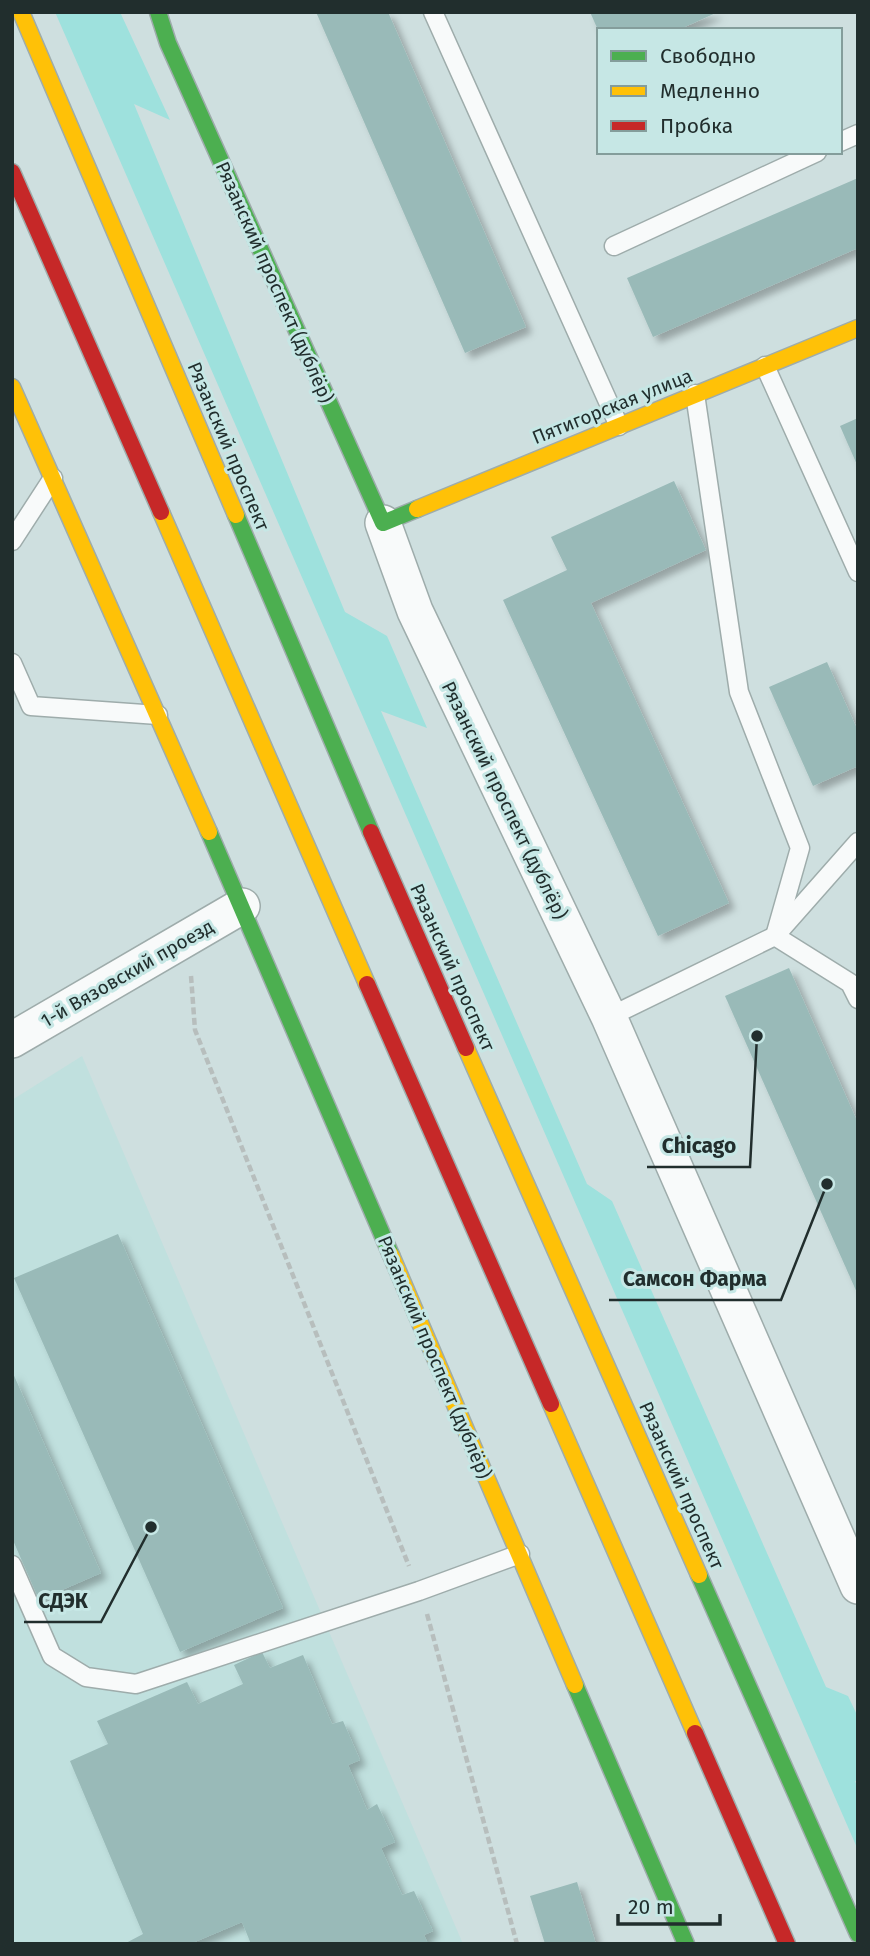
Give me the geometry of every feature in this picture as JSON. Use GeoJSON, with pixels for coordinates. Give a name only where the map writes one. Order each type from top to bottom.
{"type":"FeatureCollection","features":[{"type":"Feature","properties":{"kind":"main road","name":"Рязанский проспект"},"geometry":{"type":"LineString","coordinates":[[21,12],[379,851],[858,1934]]}},
{"type":"Feature","properties":{"kind":"main road"},"geometry":{"type":"LineString","coordinates":[[149,12],[169,43]]}},
{"type":"Feature","properties":{"kind":"main road","name":"Рязанский проспект (дублёр)"},"geometry":{"type":"LineString","coordinates":[[158,12],[169,43],[383,523]]}},
{"type":"Feature","properties":{"kind":"main road"},"geometry":{"type":"LineString","coordinates":[[12,172],[787,1944]]}},
{"type":"Feature","properties":{"kind":"main road"},"geometry":{"type":"LineString","coordinates":[[12,187],[29,210]]}},
{"type":"Feature","properties":{"kind":"main road","name":"Пятигорская улица"},"geometry":{"type":"LineString","coordinates":[[383,523],[858,328]]}},
{"type":"Feature","properties":{"kind":"main road","name":"Рязанский проспект (дублёр)"},"geometry":{"type":"LineString","coordinates":[[12,387],[242,906],[686,1944]]}},
{"type":"Feature","properties":{"kind":"street","name":"Рязанский проспект (дублёр)"},"geometry":{"type":"LineString","coordinates":[[383,523],[415,611],[610,1017],[848,1535],[858,1586]]}},
{"type":"Feature","properties":{"kind":"street","name":"1-й Вязовский проезд"},"geometry":{"type":"LineString","coordinates":[[12,1040],[242,906]]}},
{"type":"Feature","properties":{"kind":"lane"},"geometry":{"type":"LineString","coordinates":[[433,12],[619,426]]}},
{"type":"Feature","properties":{"kind":"lane"},"geometry":{"type":"LineString","coordinates":[[842,141],[858,134]]}},
{"type":"Feature","properties":{"kind":"lane"},"geometry":{"type":"LineString","coordinates":[[614,246],[813,154]]}},
{"type":"Feature","properties":{"kind":"lane"},"geometry":{"type":"LineString","coordinates":[[765,366],[858,572]]}},
{"type":"Feature","properties":{"kind":"lane"},"geometry":{"type":"LineString","coordinates":[[695,394],[739,692],[800,848],[775,936]]}},
{"type":"Feature","properties":{"kind":"lane"},"geometry":{"type":"LineString","coordinates":[[12,541],[53,478]]}},
{"type":"Feature","properties":{"kind":"lane"},"geometry":{"type":"LineString","coordinates":[[12,663],[31,706],[158,715]]}},
{"type":"Feature","properties":{"kind":"lane"},"geometry":{"type":"LineString","coordinates":[[610,1017],[775,936],[858,842]]}},
{"type":"Feature","properties":{"kind":"lane"},"geometry":{"type":"LineString","coordinates":[[775,936],[850,983],[858,999]]}},
{"type":"Feature","properties":{"kind":"lane"},"geometry":{"type":"LineString","coordinates":[[12,1565],[52,1656],[86,1677],[136,1684],[419,1591],[520,1554]]}},
{"type":"Feature","properties":{"kind":"path"},"geometry":{"type":"LineString","coordinates":[[187,938],[195,1030],[419,1591],[445,1672],[517,1944]]}},
{"type":"Feature","properties":{"kind":"shaded area"},"geometry":{"type":"Polygon","coordinates":[[[55,12],[120,12],[170,120],[134,104],[345,612],[387,636],[427,728],[381,711],[587,1184],[612,1201],[826,1687],[848,1696],[858,1717],[858,1782],[855,1781],[858,1788],[858,1850],[55,12]]]}},
{"type":"Feature","properties":{"kind":"shaded area"},"geometry":{"type":"Polygon","coordinates":[[[82,1056],[463,1944],[12,1944],[12,1100],[82,1056]]]}},
{"type":"Feature","properties":{"kind":"building"},"geometry":{"type":"Polygon","coordinates":[[[316,12],[388,12],[526,327],[465,353],[316,12]]]}},
{"type":"Feature","properties":{"kind":"building"},"geometry":{"type":"Polygon","coordinates":[[[590,12],[718,12],[682,28],[597,28],[590,12]]]}},
{"type":"Feature","properties":{"kind":"building"},"geometry":{"type":"Polygon","coordinates":[[[858,178],[858,248],[653,337],[627,278],[858,178]]]}},
{"type":"Feature","properties":{"kind":"building"},"geometry":{"type":"Polygon","coordinates":[[[858,418],[858,467],[840,426],[858,418]]]}},
{"type":"Feature","properties":{"kind":"building"},"geometry":{"type":"Polygon","coordinates":[[[674,481],[706,550],[591,603],[729,903],[658,936],[503,600],[567,570],[551,537],[674,481]]]}},
{"type":"Feature","properties":{"kind":"building"},"geometry":{"type":"Polygon","coordinates":[[[827,662],[858,731],[858,766],[813,786],[769,687],[827,662]]]}},
{"type":"Feature","properties":{"kind":"building"},"geometry":{"type":"Polygon","coordinates":[[[789,968],[858,1123],[858,1295],[725,996],[789,968]]]}},
{"type":"Feature","properties":{"kind":"building"},"geometry":{"type":"Polygon","coordinates":[[[118,1234],[283,1608],[180,1652],[14,1278],[118,1234]]]}},
{"type":"Feature","properties":{"kind":"building"},"geometry":{"type":"Polygon","coordinates":[[[12,1371],[101,1573],[39,1600],[12,1538],[12,1371]]]}},
{"type":"Feature","properties":{"kind":"building"},"geometry":{"type":"Polygon","coordinates":[[[262,1652],[270,1668],[303,1655],[332,1724],[343,1721],[360,1760],[348,1765],[367,1810],[377,1804],[395,1842],[381,1848],[402,1895],[414,1891],[433,1931],[424,1935],[428,1944],[251,1944],[242,1922],[190,1944],[124,1944],[143,1934],[70,1761],[108,1744],[97,1721],[187,1682],[198,1704],[243,1684],[234,1665],[262,1652]]]}},
{"type":"Feature","properties":{"kind":"building"},"geometry":{"type":"Polygon","coordinates":[[[577,1882],[596,1944],[545,1944],[530,1896],[577,1882]]]}},
{"type":"Feature","properties":{"kind":"traffic: fast"},"geometry":{"type":"LineString","coordinates":[[158,12],[168,43],[383,523],[417,509]]}},
{"type":"Feature","properties":{"kind":"traffic: fast"},"geometry":{"type":"LineString","coordinates":[[236,515],[371,832]]}},
{"type":"Feature","properties":{"kind":"traffic: fast"},"geometry":{"type":"LineString","coordinates":[[209,832],[391,1255]]}},
{"type":"Feature","properties":{"kind":"traffic: fast"},"geometry":{"type":"LineString","coordinates":[[699,1575],[858,1934]]}},
{"type":"Feature","properties":{"kind":"traffic: fast"},"geometry":{"type":"LineString","coordinates":[[575,1685],[686,1944]]}},
{"type":"Feature","properties":{"kind":"traffic: slow"},"geometry":{"type":"LineString","coordinates":[[21,12],[236,515]]}},
{"type":"Feature","properties":{"kind":"traffic: slow"},"geometry":{"type":"LineString","coordinates":[[417,509],[858,328]]}},
{"type":"Feature","properties":{"kind":"traffic: slow"},"geometry":{"type":"LineString","coordinates":[[12,387],[209,832]]}},
{"type":"Feature","properties":{"kind":"traffic: slow"},"geometry":{"type":"LineString","coordinates":[[161,512],[367,984]]}},
{"type":"Feature","properties":{"kind":"traffic: slow"},"geometry":{"type":"LineString","coordinates":[[466,1048],[699,1575]]}},
{"type":"Feature","properties":{"kind":"traffic: slow"},"geometry":{"type":"LineString","coordinates":[[391,1255],[575,1685]]}},
{"type":"Feature","properties":{"kind":"traffic: slow"},"geometry":{"type":"LineString","coordinates":[[551,1404],[695,1733]]}},
{"type":"Feature","properties":{"kind":"traffic: jam"},"geometry":{"type":"LineString","coordinates":[[12,172],[161,512]]}},
{"type":"Feature","properties":{"kind":"traffic: jam"},"geometry":{"type":"LineString","coordinates":[[371,832],[466,1048]]}},
{"type":"Feature","properties":{"kind":"traffic: jam"},"geometry":{"type":"LineString","coordinates":[[367,984],[551,1404]]}},
{"type":"Feature","properties":{"kind":"traffic: jam"},"geometry":{"type":"LineString","coordinates":[[695,1733],[787,1944]]}},
{"type":"Feature","properties":{"kind":"place","name":"Chicago"},"geometry":{"type":"Point","coordinates":[757,1036]}},
{"type":"Feature","properties":{"kind":"place","name":"Самсон Фарма"},"geometry":{"type":"Point","coordinates":[827,1184]}},
{"type":"Feature","properties":{"kind":"place","name":"СДЭК"},"geometry":{"type":"Point","coordinates":[151,1527]}}]}
